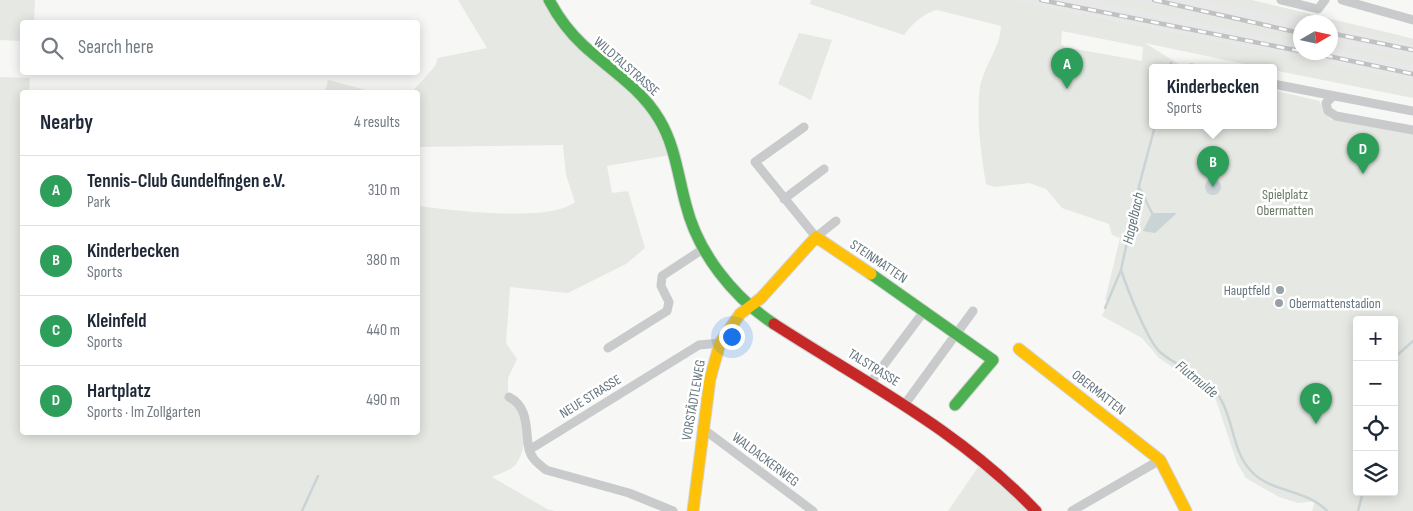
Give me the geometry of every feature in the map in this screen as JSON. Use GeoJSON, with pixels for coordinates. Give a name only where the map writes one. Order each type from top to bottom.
{"type":"FeatureCollection","features":[{"type":"Feature","properties":{"kind":"street","name":"WILDTALSTRASSE"},"geometry":{"type":"LineString","coordinates":[[549,0],[562,24],[573,37],[646,99],[662,122],[670,140],[687,208],[702,247]]}},
{"type":"Feature","properties":{"kind":"street"},"geometry":{"type":"LineString","coordinates":[[1281,0],[1318,9],[1325,0]]}},
{"type":"Feature","properties":{"kind":"street"},"geometry":{"type":"LineString","coordinates":[[1342,0],[1413,20]]}},
{"type":"Feature","properties":{"kind":"street"},"geometry":{"type":"LineString","coordinates":[[1277,85],[1413,111]]}},
{"type":"Feature","properties":{"kind":"street"},"geometry":{"type":"LineString","coordinates":[[1333,96],[1326,104],[1328,111],[1336,116],[1413,130]]}},
{"type":"Feature","properties":{"kind":"street","name":"STEINMATTEN"},"geometry":{"type":"LineString","coordinates":[[804,127],[755,162],[816,238],[925,310],[993,360],[955,404]]}},
{"type":"Feature","properties":{"kind":"street"},"geometry":{"type":"LineString","coordinates":[[785,200],[824,169]]}},
{"type":"Feature","properties":{"kind":"street"},"geometry":{"type":"LineString","coordinates":[[750,306],[761,298],[816,238],[836,221]]}},
{"type":"Feature","properties":{"kind":"street","name":"TALSTRASSE"},"geometry":{"type":"LineString","coordinates":[[702,247],[723,278],[750,306],[905,404],[989,464],[1036,511]]}},
{"type":"Feature","properties":{"kind":"street"},"geometry":{"type":"LineString","coordinates":[[608,348],[668,311],[670,302],[661,286],[662,276],[702,247]]}},
{"type":"Feature","properties":{"kind":"street","name":"VORSTÄDTLEWEG"},"geometry":{"type":"LineString","coordinates":[[693,511],[702,428],[710,379],[720,343],[740,314],[750,306]]}},
{"type":"Feature","properties":{"kind":"street"},"geometry":{"type":"LineString","coordinates":[[871,382],[925,310]]}},
{"type":"Feature","properties":{"kind":"street"},"geometry":{"type":"LineString","coordinates":[[905,404],[973,311]]}},
{"type":"Feature","properties":{"kind":"street","name":"NEUE STRASSE"},"geometry":{"type":"LineString","coordinates":[[529,450],[699,345],[720,343]]}},
{"type":"Feature","properties":{"kind":"street","name":"OBERMATTEN"},"geometry":{"type":"LineString","coordinates":[[1019,349],[1160,460],[1186,511]]}},
{"type":"Feature","properties":{"kind":"street"},"geometry":{"type":"LineString","coordinates":[[510,397],[514,400],[527,421],[529,450],[535,462],[546,470],[629,493],[673,511]]}},
{"type":"Feature","properties":{"kind":"street","name":"WALDACKERWEG"},"geometry":{"type":"LineString","coordinates":[[702,428],[813,511]]}},
{"type":"Feature","properties":{"kind":"street"},"geometry":{"type":"LineString","coordinates":[[1072,511],[1160,460]]}},
{"type":"Feature","properties":{"kind":"shaded area"},"geometry":{"type":"Polygon","coordinates":[[[1013,0],[1251,0],[1313,15],[1293,15],[1293,55],[1013,0]]]}},
{"type":"Feature","properties":{"kind":"shaded area"},"geometry":{"type":"Polygon","coordinates":[[[1338,21],[1413,39],[1413,79],[1317,60],[1338,60],[1338,21]]]}},
{"type":"Feature","properties":{"kind":"shaded area"},"geometry":{"type":"Polygon","coordinates":[[[1213,179],[1221,187],[1213,195],[1205,187],[1213,179]]]}},
{"type":"Feature","properties":{"kind":"shaded area"},"geometry":{"type":"Polygon","coordinates":[[[1152,213],[1177,213],[1155,233],[1143,231],[1152,213]]]}},
{"type":"Feature","properties":{"kind":"green space"},"geometry":{"type":"Polygon","coordinates":[[[0,0],[35,0],[34,20],[20,20],[20,41],[0,40],[0,0]]]}},
{"type":"Feature","properties":{"kind":"green space"},"geometry":{"type":"Polygon","coordinates":[[[458,0],[556,0],[574,30],[649,94],[642,104],[658,127],[670,155],[607,166],[612,193],[628,191],[645,248],[626,264],[568,293],[510,287],[506,343],[517,359],[508,378],[508,399],[523,421],[525,438],[516,464],[492,477],[547,509],[555,511],[0,511],[0,77],[30,78],[29,90],[20,90],[20,435],[420,435],[420,206],[475,212],[523,214],[562,208],[575,202],[566,175],[563,145],[420,147],[420,90],[414,90],[435,66],[438,58],[487,48],[458,0]]]}},
{"type":"Feature","properties":{"kind":"green space","name":"Spielplatz Obermatten"},"geometry":{"type":"Polygon","coordinates":[[[811,0],[1013,0],[1293,55],[1293,60],[1317,60],[1413,79],[1413,98],[1277,71],[1277,64],[1244,64],[1145,43],[1179,64],[1149,64],[1149,129],[1277,129],[1277,91],[1319,101],[1330,119],[1413,133],[1413,511],[1312,511],[1315,501],[1298,503],[1279,497],[1246,478],[1237,463],[1216,400],[1207,390],[1159,358],[1142,338],[1102,316],[1109,301],[1105,300],[1120,238],[1112,235],[1109,224],[1062,208],[1046,189],[1029,183],[994,187],[986,184],[979,124],[980,87],[998,42],[1001,26],[937,10],[928,13],[910,27],[904,35],[810,4],[811,0]],[[1062,31],[1061,44],[1065,47],[1142,61],[1143,47],[1062,31]]]}},
{"type":"Feature","properties":{"kind":"green space"},"geometry":{"type":"Polygon","coordinates":[[[1096,0],[1132,0],[1293,34],[1293,41],[1096,0]]]}},
{"type":"Feature","properties":{"kind":"green space"},"geometry":{"type":"Polygon","coordinates":[[[1202,0],[1251,0],[1314,15],[1293,15],[1293,18],[1202,0]]]}},
{"type":"Feature","properties":{"kind":"green space"},"geometry":{"type":"Polygon","coordinates":[[[1338,21],[1413,39],[1413,44],[1338,28],[1338,21]]]}},
{"type":"Feature","properties":{"kind":"green space"},"geometry":{"type":"Polygon","coordinates":[[[799,33],[832,40],[811,100],[778,84],[799,33]]]}},
{"type":"Feature","properties":{"kind":"green space"},"geometry":{"type":"Polygon","coordinates":[[[1338,44],[1413,58],[1413,64],[1338,49],[1338,44]]]}},
{"type":"Feature","properties":{"kind":"green space"},"geometry":{"type":"Polygon","coordinates":[[[328,80],[366,90],[326,90],[328,80]]]}},
{"type":"Feature","properties":{"kind":"green space"},"geometry":{"type":"Polygon","coordinates":[[[981,463],[1029,511],[948,511],[981,463]]]}},
{"type":"Feature","properties":{"kind":"waterway","name":"Hagelbach"},"geometry":{"type":"LineString","coordinates":[[1105,308],[1121,270],[1139,186],[1154,129]]}},
{"type":"Feature","properties":{"kind":"waterway"},"geometry":{"type":"LineString","coordinates":[[1139,187],[1152,213]]}},
{"type":"Feature","properties":{"kind":"waterway","name":"Flutmulde"},"geometry":{"type":"LineString","coordinates":[[1121,270],[1138,313],[1155,346],[1167,358],[1208,384],[1220,398],[1225,407],[1240,454],[1251,471],[1268,483],[1310,499],[1327,511]]}},
{"type":"Feature","properties":{"kind":"waterway"},"geometry":{"type":"LineString","coordinates":[[1398,354],[1413,341]]}},
{"type":"Feature","properties":{"kind":"waterway"},"geometry":{"type":"LineString","coordinates":[[302,511],[318,476]]}},
{"type":"Feature","properties":{"kind":"waterway"},"geometry":{"type":"LineString","coordinates":[[1358,511],[1362,496]]}},
{"type":"Feature","properties":{"kind":"railway"},"geometry":{"type":"LineString","coordinates":[[1041,0],[1293,50]]}},
{"type":"Feature","properties":{"kind":"railway"},"geometry":{"type":"LineString","coordinates":[[1154,0],[1293,31]]}},
{"type":"Feature","properties":{"kind":"railway"},"geometry":{"type":"LineString","coordinates":[[1338,35],[1413,50]]}},
{"type":"Feature","properties":{"kind":"railway"},"geometry":{"type":"LineString","coordinates":[[1338,58],[1413,74]]}},
{"type":"Feature","properties":{"kind":"traffic: fast"},"geometry":{"type":"LineString","coordinates":[[549,0],[564,24],[578,40],[643,97],[659,119],[669,139],[676,161],[692,223],[708,257],[731,287],[774,324]]}},
{"type":"Feature","properties":{"kind":"traffic: fast"},"geometry":{"type":"LineString","coordinates":[[871,274],[993,360],[955,405]]}},
{"type":"Feature","properties":{"kind":"traffic: slow"},"geometry":{"type":"LineString","coordinates":[[693,511],[710,379],[720,343],[740,314],[761,298],[816,237],[871,274]]}},
{"type":"Feature","properties":{"kind":"traffic: slow"},"geometry":{"type":"LineString","coordinates":[[1019,349],[1160,460],[1186,511]]}},
{"type":"Feature","properties":{"kind":"traffic: jam"},"geometry":{"type":"LineString","coordinates":[[774,324],[944,432],[976,456],[1036,511]]}},
{"type":"Feature","properties":{"kind":"place","name":"Tennis-Club Gundelfingen e.V."},"geometry":{"type":"Point","coordinates":[1067,89]}},
{"type":"Feature","properties":{"kind":"place","name":"Hartplatz"},"geometry":{"type":"Point","coordinates":[1363,174]}},
{"type":"Feature","properties":{"kind":"place","name":"Kinderbecken"},"geometry":{"type":"Point","coordinates":[1213,187]}},
{"type":"Feature","properties":{"kind":"place","name":"Hauptfeld"},"geometry":{"type":"Point","coordinates":[1280,290]}},
{"type":"Feature","properties":{"kind":"place","name":"Obermattenstadion"},"geometry":{"type":"Point","coordinates":[1279,303]}},
{"type":"Feature","properties":{"kind":"place","name":"Kleinfeld"},"geometry":{"type":"Point","coordinates":[1316,424]}}]}
